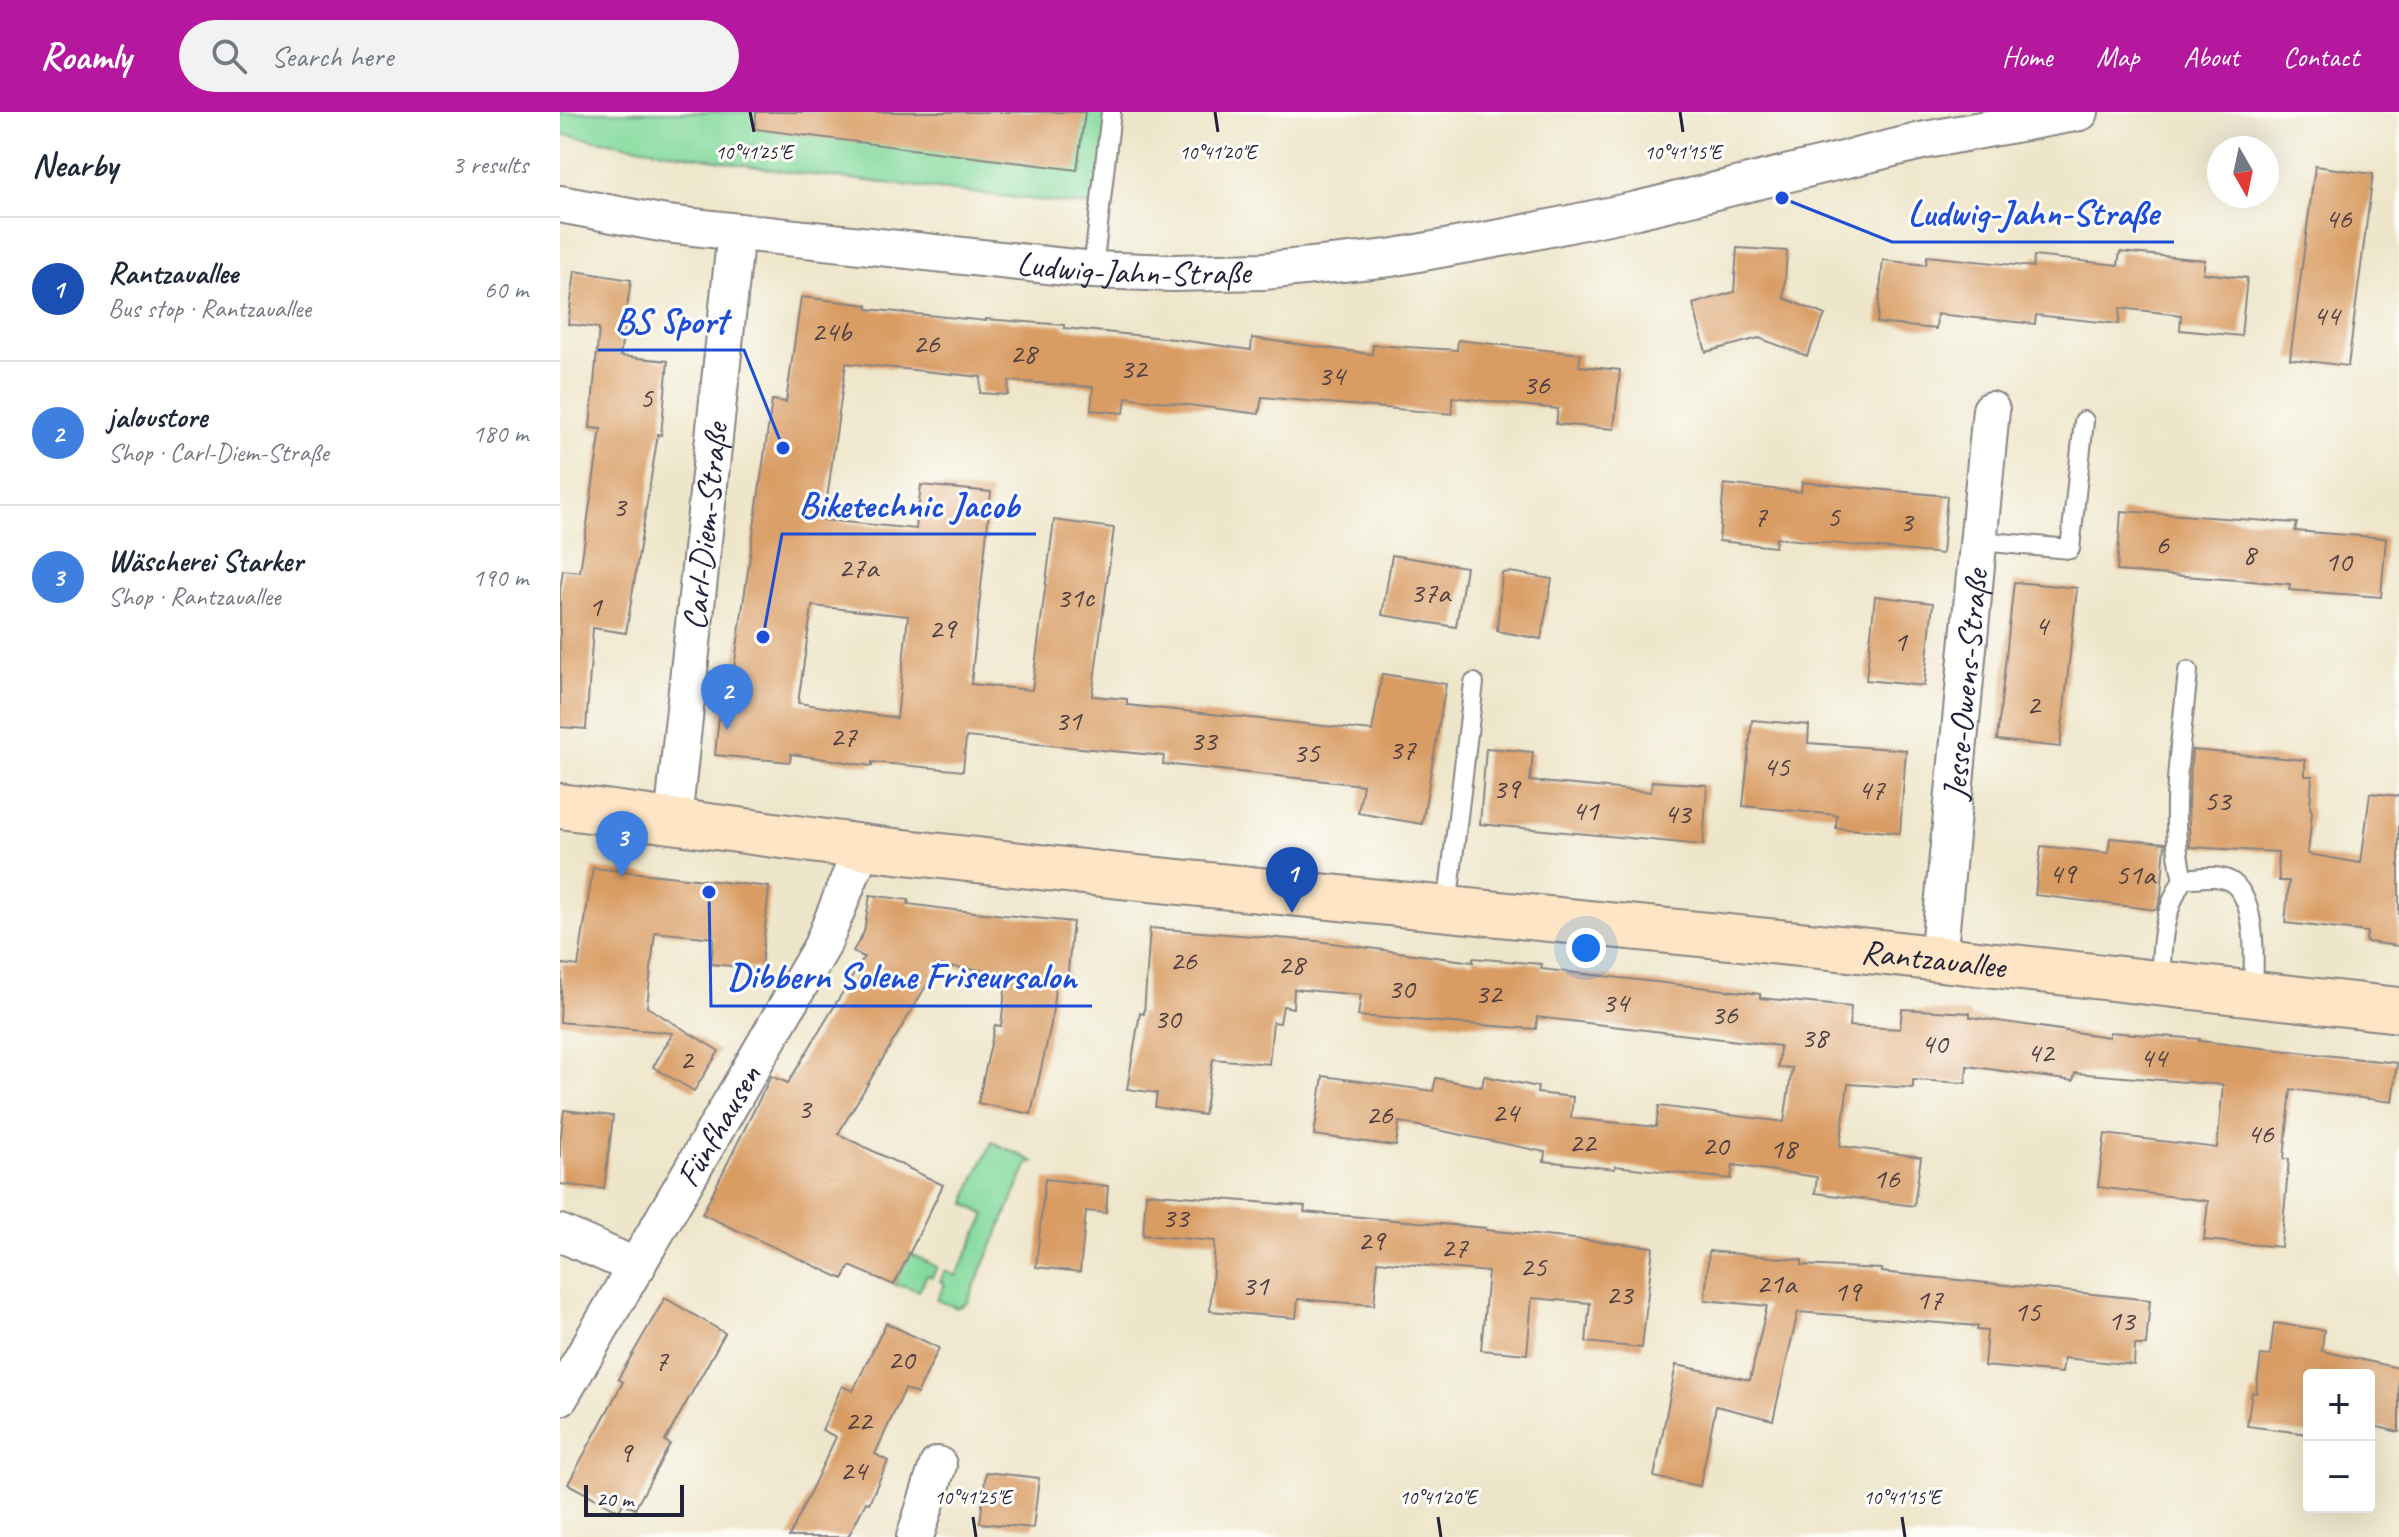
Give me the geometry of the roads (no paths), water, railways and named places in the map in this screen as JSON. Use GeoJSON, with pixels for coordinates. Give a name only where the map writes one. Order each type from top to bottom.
{"type":"FeatureCollection","features":[{"type":"Feature","properties":{"kind":"main road","name":"Rantzauallee"},"geometry":{"type":"LineString","coordinates":[[560,806],[862,847],[1119,876],[1938,959],[2399,1010]]}},
{"type":"Feature","properties":{"kind":"street","name":"Ludwig-Jahn-Straße"},"geometry":{"type":"LineString","coordinates":[[560,204],[666,224],[1093,270],[1173,273],[1264,271],[1390,258],[1637,210],[1926,140],[2080,112]]}},
{"type":"Feature","properties":{"kind":"street","name":"Carl-Diem-Straße"},"geometry":{"type":"LineString","coordinates":[[673,821],[736,232]]}},
{"type":"Feature","properties":{"kind":"street","name":"Jesse-Owens-Straße"},"geometry":{"type":"LineString","coordinates":[[1938,959],[1991,410]]}},
{"type":"Feature","properties":{"kind":"street","name":"Fünfhausen"},"geometry":{"type":"LineString","coordinates":[[560,1397],[822,946],[862,847]]}},
{"type":"Feature","properties":{"kind":"street"},"geometry":{"type":"LineString","coordinates":[[560,1233],[637,1267]]}},
{"type":"Feature","properties":{"kind":"street"},"geometry":{"type":"LineString","coordinates":[[915,1537],[938,1465]]}},
{"type":"Feature","properties":{"kind":"lane"},"geometry":{"type":"LineString","coordinates":[[1093,270],[1111,112]]}},
{"type":"Feature","properties":{"kind":"lane"},"geometry":{"type":"LineString","coordinates":[[1979,541],[2070,549],[2084,421]]}},
{"type":"Feature","properties":{"kind":"lane"},"geometry":{"type":"LineString","coordinates":[[2160,983],[2162,939],[2169,904],[2183,879],[2175,852],[2175,825],[2188,671]]}},
{"type":"Feature","properties":{"kind":"lane"},"geometry":{"type":"LineString","coordinates":[[1447,908],[1474,683]]}},
{"type":"Feature","properties":{"kind":"lane"},"geometry":{"type":"LineString","coordinates":[[2183,879],[2212,876],[2233,883],[2245,902],[2254,945],[2253,994]]}},
{"type":"Feature","properties":{"kind":"place","name":"Ludwig-Jahn-Straße"},"geometry":{"type":"Point","coordinates":[1782,198]}},
{"type":"Feature","properties":{"kind":"place","name":"BS Sport"},"geometry":{"type":"Point","coordinates":[783,448]}},
{"type":"Feature","properties":{"kind":"place","name":"Biketechnic Jacob"},"geometry":{"type":"Point","coordinates":[763,637]}},
{"type":"Feature","properties":{"kind":"place","name":"jaloustore"},"geometry":{"type":"Point","coordinates":[727,730]}},
{"type":"Feature","properties":{"kind":"place","name":"Wäscherei Starker"},"geometry":{"type":"Point","coordinates":[622,877]}},
{"type":"Feature","properties":{"kind":"place","name":"Dibbern Solene Friseursalon"},"geometry":{"type":"Point","coordinates":[709,892]}},
{"type":"Feature","properties":{"kind":"place","name":"Rantzauallee"},"geometry":{"type":"Point","coordinates":[1292,913]}}]}
